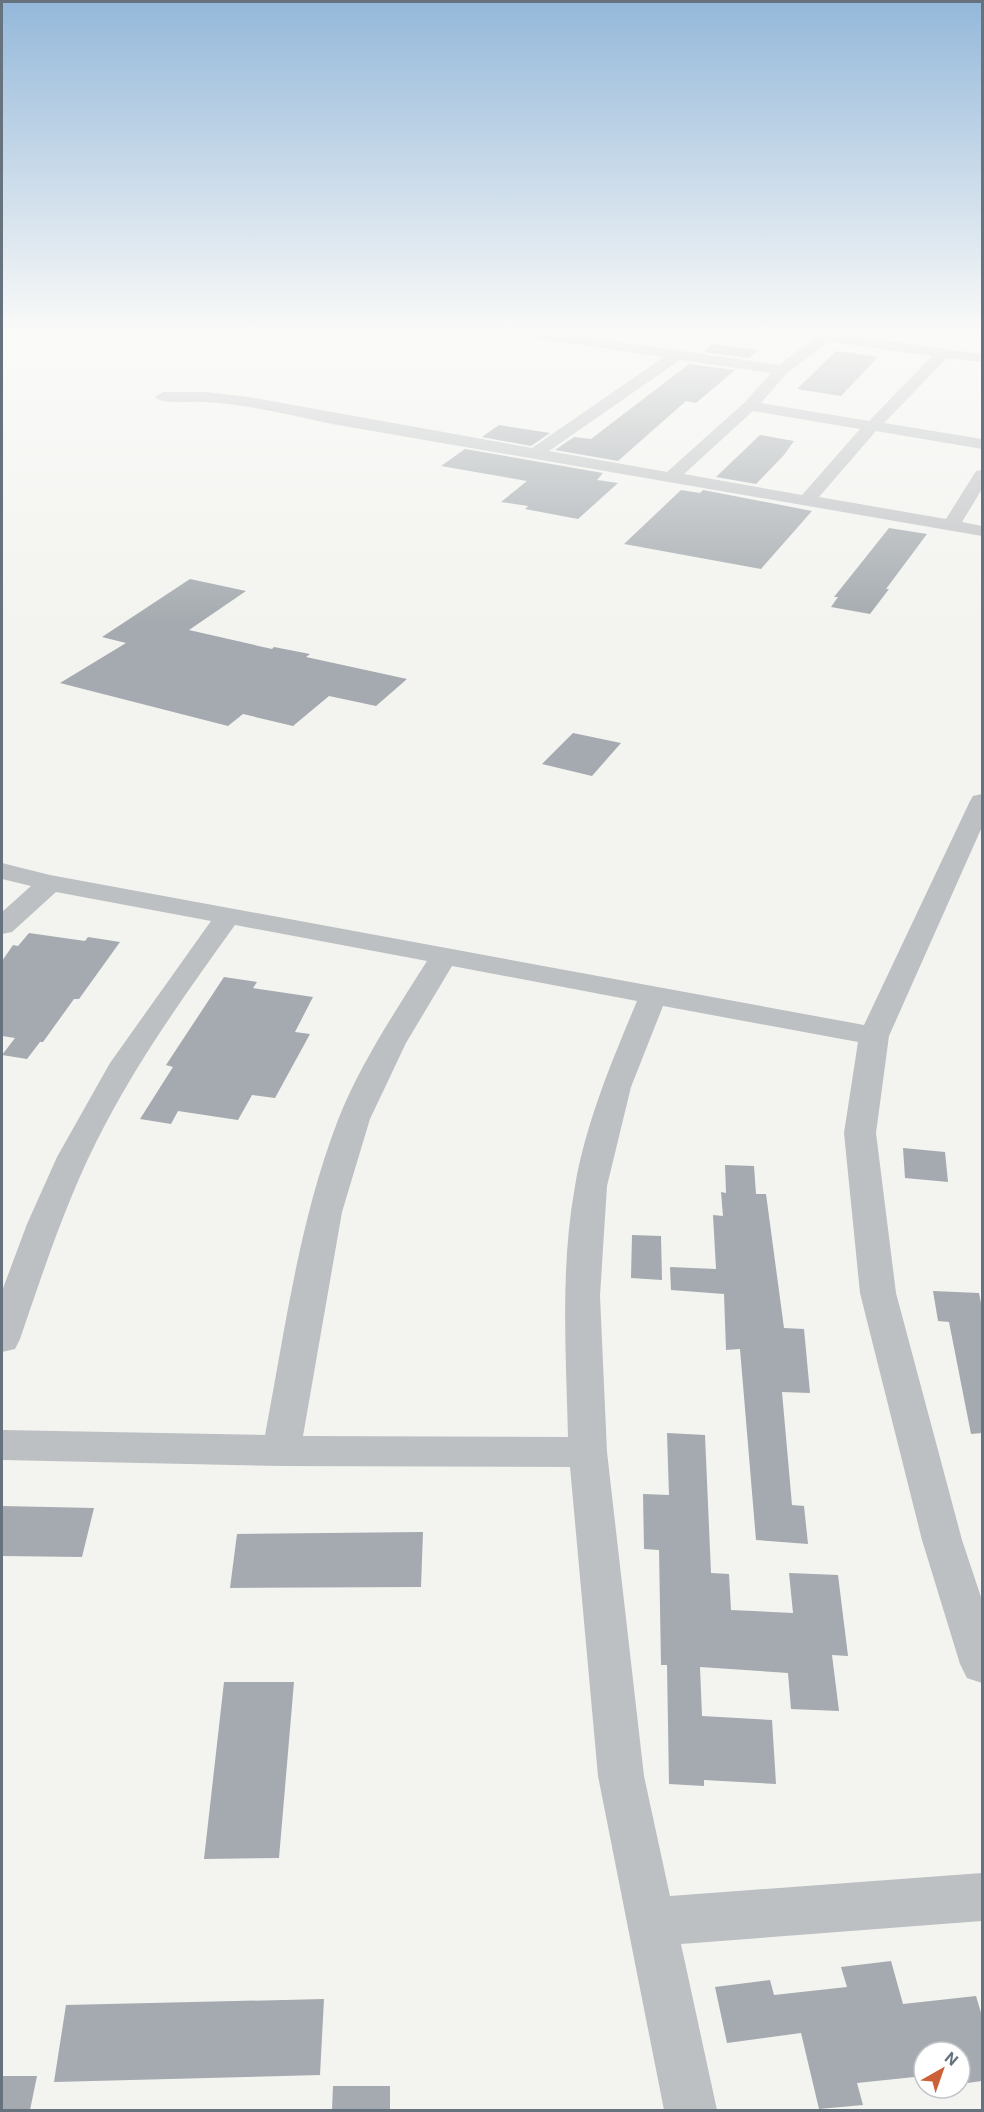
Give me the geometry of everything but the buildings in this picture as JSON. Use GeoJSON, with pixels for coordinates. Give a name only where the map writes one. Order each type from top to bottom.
{"type":"FeatureCollection","features":[{"type":"Feature","properties":{"kind":"street"},"geometry":{"type":"LineString","coordinates":[[383,428],[982,531]]}},
{"type":"Feature","properties":{"kind":"street"},"geometry":{"type":"LineString","coordinates":[[536,453],[573,428]]}},
{"type":"Feature","properties":{"kind":"street"},"geometry":{"type":"LineString","coordinates":[[671,477],[726,428]]}},
{"type":"Feature","properties":{"kind":"street"},"geometry":{"type":"LineString","coordinates":[[807,500],[853,446],[872,428]]}},
{"type":"Feature","properties":{"kind":"street"},"geometry":{"type":"LineString","coordinates":[[889,428],[982,444]]}},
{"type":"Feature","properties":{"kind":"street"},"geometry":{"type":"LineString","coordinates":[[951,526],[982,476]]}},
{"type":"Feature","properties":{"kind":"street"},"geometry":{"type":"LineString","coordinates":[[982,801],[874,1036],[860,1133],[878,1293],[942,1540],[982,1664]]}},
{"type":"Feature","properties":{"kind":"street"},"geometry":{"type":"LineString","coordinates":[[2,871],[50,884],[445,955],[874,1036]]}},
{"type":"Feature","properties":{"kind":"street"},"geometry":{"type":"LineString","coordinates":[[2,926],[50,884]]}},
{"type":"Feature","properties":{"kind":"street"},"geometry":{"type":"LineString","coordinates":[[2,1339],[29,1264],[73,1157],[117,1076],[162,1006],[228,916]]}},
{"type":"Feature","properties":{"kind":"street"},"geometry":{"type":"LineString","coordinates":[[281,1451],[325,1212],[354,1119],[391,1043],[445,955]]}},
{"type":"Feature","properties":{"kind":"street"},"geometry":{"type":"LineString","coordinates":[[653,996],[616,1087],[591,1186],[582,1296],[588,1452],[621,1776],[690,2110]]}},
{"type":"Feature","properties":{"kind":"street"},"geometry":{"type":"LineString","coordinates":[[2,1445],[281,1451],[588,1452]]}},
{"type":"Feature","properties":{"kind":"street"},"geometry":{"type":"LineString","coordinates":[[651,1922],[982,1897]]}}]}
